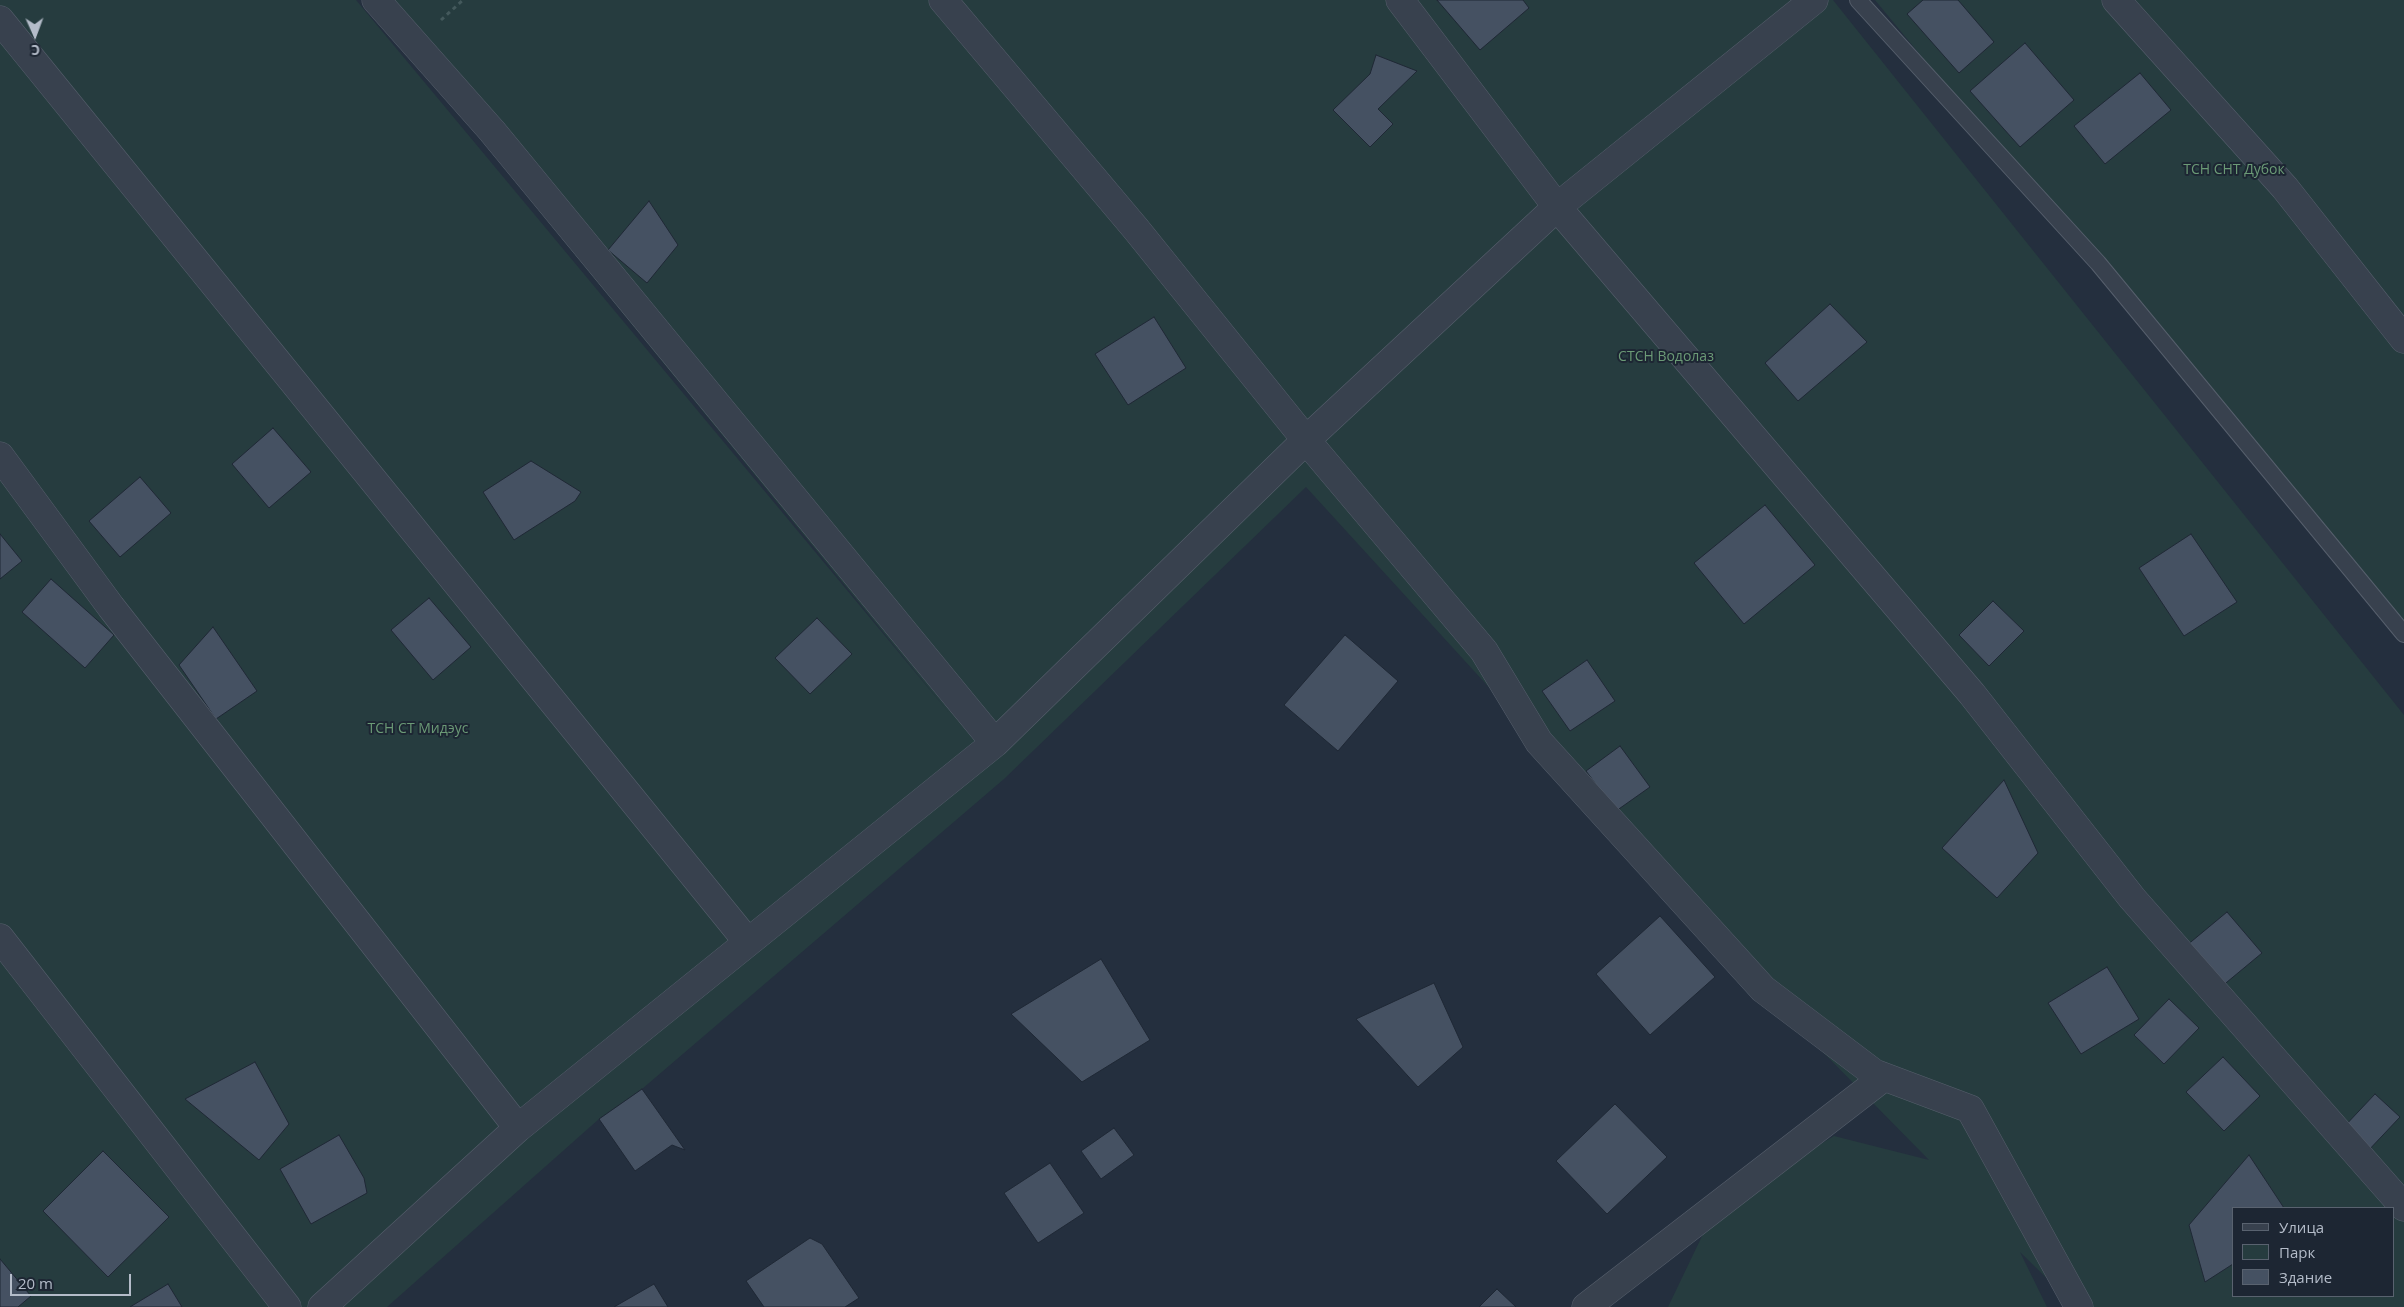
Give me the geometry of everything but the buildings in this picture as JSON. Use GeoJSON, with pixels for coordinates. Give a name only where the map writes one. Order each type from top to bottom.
{"type":"FeatureCollection","features":[{"type":"Feature","properties":{"kind":"street"},"geometry":{"type":"LineString","coordinates":[[376,0],[492,131],[994,743]]}},
{"type":"Feature","properties":{"kind":"street"},"geometry":{"type":"LineString","coordinates":[[943,0],[1136,229],[1306,440],[1484,651],[1539,742],[1763,989],[1874,1073],[1970,1109],[2079,1307]]}},
{"type":"Feature","properties":{"kind":"street"},"geometry":{"type":"LineString","coordinates":[[1400,0],[1557,206],[1972,694],[2132,898],[2404,1207]]}},
{"type":"Feature","properties":{"kind":"street"},"geometry":{"type":"LineString","coordinates":[[322,1307],[518,1128],[994,743],[1306,440],[1557,206],[1814,0]]}},
{"type":"Feature","properties":{"kind":"street"},"geometry":{"type":"LineString","coordinates":[[2116,0],[2285,188],[2404,339]]}},
{"type":"Feature","properties":{"kind":"street"},"geometry":{"type":"LineString","coordinates":[[0,20],[747,941]]}},
{"type":"Feature","properties":{"kind":"street"},"geometry":{"type":"LineString","coordinates":[[0,456],[110,607],[518,1128]]}},
{"type":"Feature","properties":{"kind":"street"},"geometry":{"type":"LineString","coordinates":[[0,938],[287,1307]]}},
{"type":"Feature","properties":{"kind":"street"},"geometry":{"type":"LineString","coordinates":[[1586,1307],[1884,1076]]}},
{"type":"Feature","properties":{"kind":"lane"},"geometry":{"type":"LineString","coordinates":[[1858,0],[2098,263],[2404,634]]}},
{"type":"Feature","properties":{"kind":"green space"},"geometry":{"type":"Polygon","coordinates":[[[0,0],[356,0],[950,714],[367,0],[1833,0],[2404,715],[2404,1307],[2076,1307],[2020,1252],[2047,1307],[1668,1307],[1716,1207],[1834,1136],[1929,1160],[1812,1041],[1306,487],[1004,779],[642,1089],[599,1119],[387,1307],[0,1307],[0,0]]]}},
{"type":"Feature","properties":{"kind":"green space","name":"ТСН СНТ Дубок"},"geometry":{"type":"Polygon","coordinates":[[[1875,0],[2404,0],[2404,642],[1875,0]]]}},
{"type":"Feature","properties":{"kind":"park label","name":"СТСН Водолаз"},"geometry":{"type":"Point","coordinates":[1666,357]}},
{"type":"Feature","properties":{"kind":"park label","name":"ТСН СТ Мидэус"},"geometry":{"type":"Point","coordinates":[418,729]}}]}
